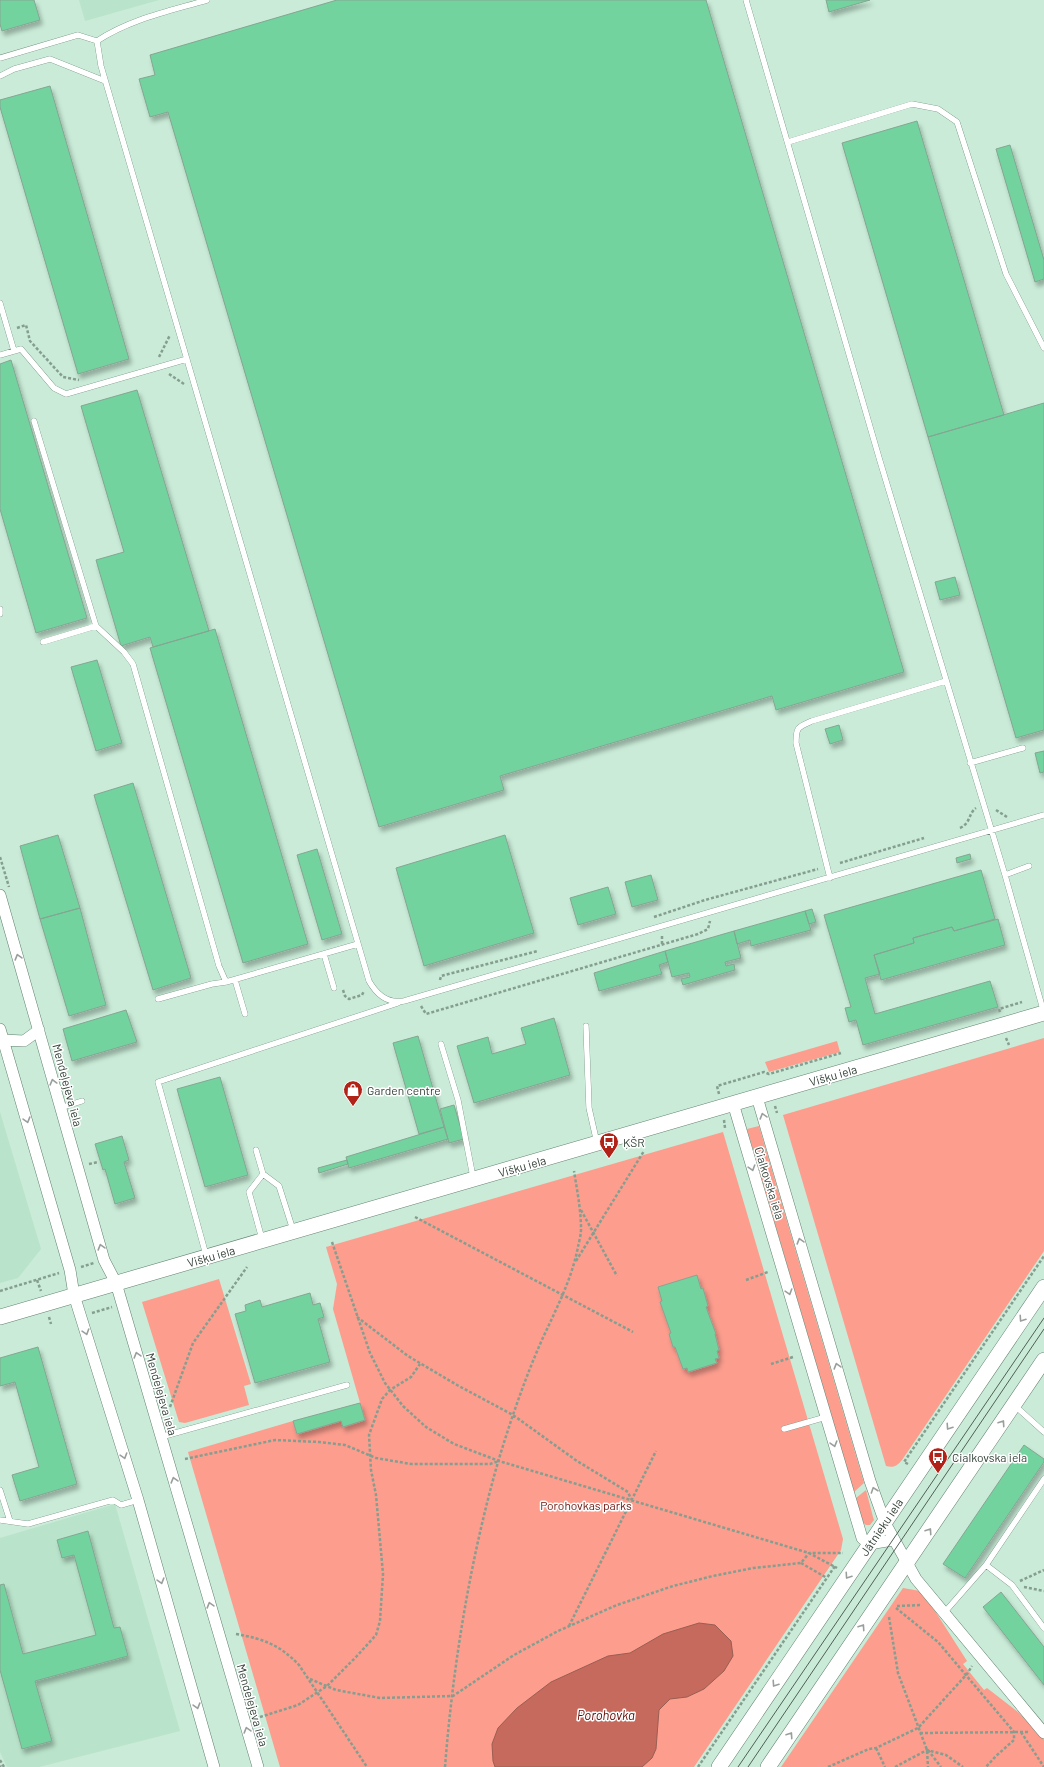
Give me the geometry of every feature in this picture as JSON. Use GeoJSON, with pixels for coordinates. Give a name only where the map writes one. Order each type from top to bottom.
{"type":"FeatureCollection","features":[{"type":"Feature","properties":{"kind":"street","name":"Mendeļejeva iela"},"geometry":{"type":"LineString","coordinates":[[0,895],[104,1260],[116,1283],[258,1767]]}},
{"type":"Feature","properties":{"kind":"street","name":"Višķu iela"},"geometry":{"type":"LineString","coordinates":[[0,1317],[1044,1013]]}},
{"type":"Feature","properties":{"kind":"street"},"geometry":{"type":"LineString","coordinates":[[0,1029],[70,1270],[74,1295],[138,1500],[214,1767]]}},
{"type":"Feature","properties":{"kind":"street"},"geometry":{"type":"LineString","coordinates":[[3,1040],[24,1041],[39,1030]]}},
{"type":"Feature","properties":{"kind":"street","name":"Cialkovska iela"},"geometry":{"type":"LineString","coordinates":[[757,1097],[866,1466],[885,1523],[893,1540],[916,1579],[1042,1732]]}},
{"type":"Feature","properties":{"kind":"street","name":"Cialkovska iela"},"geometry":{"type":"LineString","coordinates":[[733,1103],[862,1538],[869,1544]]}},
{"type":"Feature","properties":{"kind":"street","name":"Jātnieku iela"},"geometry":{"type":"LineString","coordinates":[[719,1767],[1044,1287]]}},
{"type":"Feature","properties":{"kind":"street"},"geometry":{"type":"LineString","coordinates":[[768,1767],[1044,1360]]}},
{"type":"Feature","properties":{"kind":"street"},"geometry":{"type":"LineString","coordinates":[[869,1544],[893,1540]]}},
{"type":"Feature","properties":{"kind":"lane"},"geometry":{"type":"LineString","coordinates":[[97,41],[126,25],[207,0]]}},
{"type":"Feature","properties":{"kind":"lane"},"geometry":{"type":"LineString","coordinates":[[746,0],[990,831],[1005,875],[1044,1013]]}},
{"type":"Feature","properties":{"kind":"lane"},"geometry":{"type":"LineString","coordinates":[[0,58],[78,35],[97,41]]}},
{"type":"Feature","properties":{"kind":"lane"},"geometry":{"type":"LineString","coordinates":[[97,41],[105,81],[369,981],[374,989],[386,1000],[404,1002]]}},
{"type":"Feature","properties":{"kind":"lane"},"geometry":{"type":"LineString","coordinates":[[0,76],[14,69],[50,59],[105,81]]}},
{"type":"Feature","properties":{"kind":"lane"},"geometry":{"type":"LineString","coordinates":[[788,142],[912,104],[938,109],[957,122],[1006,274],[1044,348]]}},
{"type":"Feature","properties":{"kind":"lane"},"geometry":{"type":"LineString","coordinates":[[0,303],[14,351]]}},
{"type":"Feature","properties":{"kind":"lane"},"geometry":{"type":"LineString","coordinates":[[0,355],[21,349],[54,388],[66,394],[187,359]]}},
{"type":"Feature","properties":{"kind":"lane"},"geometry":{"type":"LineString","coordinates":[[34,421],[96,626],[124,652],[133,664],[219,966],[226,982]]}},
{"type":"Feature","properties":{"kind":"lane"},"geometry":{"type":"LineString","coordinates":[[0,609],[0,614]]}},
{"type":"Feature","properties":{"kind":"lane"},"geometry":{"type":"LineString","coordinates":[[43,642],[96,626]]}},
{"type":"Feature","properties":{"kind":"lane"},"geometry":{"type":"LineString","coordinates":[[830,878],[796,743],[796,733],[799,727],[812,721],[946,681]]}},
{"type":"Feature","properties":{"kind":"lane"},"geometry":{"type":"LineString","coordinates":[[970,763],[1023,748]]}},
{"type":"Feature","properties":{"kind":"lane"},"geometry":{"type":"LineString","coordinates":[[207,1257],[158,1082],[440,991],[1044,815]]}},
{"type":"Feature","properties":{"kind":"lane"},"geometry":{"type":"LineString","coordinates":[[1005,875],[1029,866]]}},
{"type":"Feature","properties":{"kind":"lane"},"geometry":{"type":"LineString","coordinates":[[158,999],[212,984],[235,980],[358,944]]}},
{"type":"Feature","properties":{"kind":"lane"},"geometry":{"type":"LineString","coordinates":[[324,954],[334,988]]}},
{"type":"Feature","properties":{"kind":"lane"},"geometry":{"type":"LineString","coordinates":[[235,980],[245,1014]]}},
{"type":"Feature","properties":{"kind":"lane"},"geometry":{"type":"LineString","coordinates":[[586,1026],[589,1108],[597,1144]]}},
{"type":"Feature","properties":{"kind":"lane"},"geometry":{"type":"LineString","coordinates":[[441,1044],[458,1100],[474,1180]]}},
{"type":"Feature","properties":{"kind":"lane"},"geometry":{"type":"LineString","coordinates":[[60,1108],[82,1101]]}},
{"type":"Feature","properties":{"kind":"lane"},"geometry":{"type":"LineString","coordinates":[[256,1150],[263,1174],[279,1186],[294,1232]]}},
{"type":"Feature","properties":{"kind":"lane"},"geometry":{"type":"LineString","coordinates":[[262,1241],[249,1192],[263,1174]]}},
{"type":"Feature","properties":{"kind":"lane"},"geometry":{"type":"LineString","coordinates":[[161,1437],[347,1385]]}},
{"type":"Feature","properties":{"kind":"lane"},"geometry":{"type":"LineString","coordinates":[[1014,1405],[1044,1432]]}},
{"type":"Feature","properties":{"kind":"lane"},"geometry":{"type":"LineString","coordinates":[[784,1429],[826,1417]]}},
{"type":"Feature","properties":{"kind":"lane"},"geometry":{"type":"LineString","coordinates":[[944,1613],[986,1565],[1044,1479]]}},
{"type":"Feature","properties":{"kind":"lane"},"geometry":{"type":"LineString","coordinates":[[0,1490],[10,1521]]}},
{"type":"Feature","properties":{"kind":"lane"},"geometry":{"type":"LineString","coordinates":[[0,1520],[28,1524],[113,1500],[121,1505],[138,1500]]}},
{"type":"Feature","properties":{"kind":"lane"},"geometry":{"type":"LineString","coordinates":[[986,1565],[1012,1585],[1044,1628]]}},
{"type":"Feature","properties":{"kind":"path"},"geometry":{"type":"LineString","coordinates":[[10,340],[13,339],[17,327],[26,324],[30,341],[62,377],[81,380]]}},
{"type":"Feature","properties":{"kind":"path"},"geometry":{"type":"LineString","coordinates":[[152,360],[159,358],[161,366]]}},
{"type":"Feature","properties":{"kind":"path"},"geometry":{"type":"LineString","coordinates":[[953,830],[967,824],[973,810],[983,804],[993,804],[997,812],[1006,816],[1013,824]]}},
{"type":"Feature","properties":{"kind":"path"},"geometry":{"type":"LineString","coordinates":[[650,918],[705,900],[827,867],[932,836]]}},
{"type":"Feature","properties":{"kind":"path"},"geometry":{"type":"LineString","coordinates":[[420,1003],[426,1014],[708,929],[710,920],[703,922]]}},
{"type":"Feature","properties":{"kind":"path"},"geometry":{"type":"LineString","coordinates":[[662,944],[663,933],[669,931]]}},
{"type":"Feature","properties":{"kind":"path"},"geometry":{"type":"LineString","coordinates":[[440,991],[441,976],[540,950]]}},
{"type":"Feature","properties":{"kind":"path"},"geometry":{"type":"LineString","coordinates":[[341,983],[345,996],[349,999],[362,995],[363,992]]}},
{"type":"Feature","properties":{"kind":"path"},"geometry":{"type":"LineString","coordinates":[[361,984],[363,992],[368,997]]}},
{"type":"Feature","properties":{"kind":"path"},"geometry":{"type":"LineString","coordinates":[[717,1086],[764,1072],[769,1074],[841,1053]]}},
{"type":"Feature","properties":{"kind":"path"},"geometry":{"type":"LineString","coordinates":[[575,1263],[644,1151]]}},
{"type":"Feature","properties":{"kind":"path"},"geometry":{"type":"LineString","coordinates":[[89,1164],[98,1162]]}},
{"type":"Feature","properties":{"kind":"path"},"geometry":{"type":"LineString","coordinates":[[445,1767],[453,1696],[476,1552],[499,1461],[513,1415],[541,1343],[564,1295],[575,1263],[581,1230],[580,1208],[574,1171]]}},
{"type":"Feature","properties":{"kind":"path"},"geometry":{"type":"LineString","coordinates":[[580,1208],[617,1276]]}},
{"type":"Feature","properties":{"kind":"path"},"geometry":{"type":"LineString","coordinates":[[415,1217],[633,1332]]}},
{"type":"Feature","properties":{"kind":"path"},"geometry":{"type":"LineString","coordinates":[[332,1242],[377,1369],[390,1390],[403,1406],[426,1426],[454,1444],[477,1454],[809,1553],[835,1566],[698,1767]]}},
{"type":"Feature","properties":{"kind":"path"},"geometry":{"type":"LineString","coordinates":[[904,1462],[1044,1256]]}},
{"type":"Feature","properties":{"kind":"path"},"geometry":{"type":"LineString","coordinates":[[76,1268],[100,1261]]}},
{"type":"Feature","properties":{"kind":"path"},"geometry":{"type":"LineString","coordinates":[[170,1407],[193,1343],[247,1267]]}},
{"type":"Feature","properties":{"kind":"path"},"geometry":{"type":"LineString","coordinates":[[746,1280],[768,1272]]}},
{"type":"Feature","properties":{"kind":"path"},"geometry":{"type":"LineString","coordinates":[[0,1291],[62,1273]]}},
{"type":"Feature","properties":{"kind":"path"},"geometry":{"type":"LineString","coordinates":[[37,1280],[42,1293]]}},
{"type":"Feature","properties":{"kind":"path"},"geometry":{"type":"LineString","coordinates":[[89,1313],[114,1307]]}},
{"type":"Feature","properties":{"kind":"path"},"geometry":{"type":"LineString","coordinates":[[357,1316],[420,1364],[457,1386],[513,1415],[577,1461],[628,1492],[631,1500]]}},
{"type":"Feature","properties":{"kind":"path"},"geometry":{"type":"LineString","coordinates":[[771,1364],[793,1357]]}},
{"type":"Feature","properties":{"kind":"path"},"geometry":{"type":"LineString","coordinates":[[260,1717],[298,1705],[318,1692],[356,1657],[376,1635],[380,1620],[383,1574],[369,1435],[374,1417],[382,1400],[390,1390],[411,1377],[420,1364]]}},
{"type":"Feature","properties":{"kind":"path"},"geometry":{"type":"LineString","coordinates":[[185,1459],[275,1440],[345,1445],[376,1458],[411,1464],[490,1464],[499,1461]]}},
{"type":"Feature","properties":{"kind":"path"},"geometry":{"type":"LineString","coordinates":[[569,1626],[656,1451]]}},
{"type":"Feature","properties":{"kind":"path"},"geometry":{"type":"LineString","coordinates":[[809,1553],[843,1553]]}},
{"type":"Feature","properties":{"kind":"path"},"geometry":{"type":"LineString","coordinates":[[801,1563],[809,1553]]}},
{"type":"Feature","properties":{"kind":"path"},"geometry":{"type":"LineString","coordinates":[[310,1679],[336,1690],[380,1698],[453,1696],[514,1655],[569,1626],[617,1605],[673,1586],[753,1568],[801,1563],[827,1578]]}},
{"type":"Feature","properties":{"kind":"path"},"geometry":{"type":"LineString","coordinates":[[1012,1585],[1044,1570]]}},
{"type":"Feature","properties":{"kind":"path"},"geometry":{"type":"LineString","coordinates":[[1012,1585],[1044,1591]]}},
{"type":"Feature","properties":{"kind":"path"},"geometry":{"type":"LineString","coordinates":[[928,1605],[896,1607],[938,1642],[967,1674],[1014,1732],[1014,1740],[986,1767]]}},
{"type":"Feature","properties":{"kind":"path"},"geometry":{"type":"LineString","coordinates":[[889,1617],[898,1673],[927,1750],[941,1767]]}},
{"type":"Feature","properties":{"kind":"path"},"geometry":{"type":"LineString","coordinates":[[236,1634],[257,1638],[287,1652],[310,1679],[342,1732],[367,1767]]}},
{"type":"Feature","properties":{"kind":"path"},"geometry":{"type":"LineString","coordinates":[[828,1767],[876,1748],[918,1728],[967,1674],[978,1655]]}},
{"type":"Feature","properties":{"kind":"path"},"geometry":{"type":"LineString","coordinates":[[1021,1732],[1044,1767]]}},
{"type":"Feature","properties":{"kind":"path"},"geometry":{"type":"LineString","coordinates":[[920,1733],[1042,1732]]}},
{"type":"Feature","properties":{"kind":"path"},"geometry":{"type":"LineString","coordinates":[[876,1748],[885,1767]]}},
{"type":"Feature","properties":{"kind":"path"},"geometry":{"type":"LineString","coordinates":[[927,1750],[928,1767]]}},
{"type":"Feature","properties":{"kind":"path"},"geometry":{"type":"LineString","coordinates":[[895,1767],[927,1750],[946,1755],[963,1767]]}},
{"type":"Feature","properties":{"kind":"path"},"geometry":{"type":"LineString","coordinates":[[0,1760],[4,1767]]}},
{"type":"Feature","properties":{"kind":"shaded area"},"geometry":{"type":"Polygon","coordinates":[[[79,0],[159,0],[85,21],[79,0]]]}},
{"type":"Feature","properties":{"kind":"shaded area"},"geometry":{"type":"Polygon","coordinates":[[[0,1112],[41,1249],[18,1278],[0,1283],[0,1112]]]}},
{"type":"Feature","properties":{"kind":"shaded area"},"geometry":{"type":"Polygon","coordinates":[[[115,1504],[180,1731],[39,1767],[7,1767],[0,1752],[0,1538],[115,1504]]]}},
{"type":"Feature","properties":{"kind":"green space"},"geometry":{"type":"Polygon","coordinates":[[[1044,1038],[1044,1251],[902,1460],[895,1466],[886,1466],[783,1115],[1044,1038]]]}},
{"type":"Feature","properties":{"kind":"green space"},"geometry":{"type":"Polygon","coordinates":[[[837,1041],[840,1052],[769,1072],[765,1062],[837,1041]]]}},
{"type":"Feature","properties":{"kind":"green space"},"geometry":{"type":"Polygon","coordinates":[[[759,1126],[864,1483],[854,1492],[747,1129],[759,1126]]]}},
{"type":"Feature","properties":{"kind":"green space","name":"Porohovkas parks"},"geometry":{"type":"Polygon","coordinates":[[[723,1132],[843,1539],[841,1550],[694,1767],[280,1767],[188,1452],[293,1421],[297,1434],[341,1421],[343,1426],[365,1420],[333,1309],[337,1284],[326,1247],[723,1132]]]}},
{"type":"Feature","properties":{"kind":"green space"},"geometry":{"type":"Polygon","coordinates":[[[219,1279],[251,1384],[244,1386],[249,1405],[185,1423],[179,1422],[142,1302],[219,1279]]]}},
{"type":"Feature","properties":{"kind":"green space"},"geometry":{"type":"Polygon","coordinates":[[[866,1490],[874,1520],[870,1525],[866,1525],[862,1522],[856,1498],[866,1490]]]}},
{"type":"Feature","properties":{"kind":"green space"},"geometry":{"type":"Polygon","coordinates":[[[903,1588],[920,1591],[935,1611],[967,1661],[963,1664],[984,1690],[987,1688],[1018,1712],[1044,1737],[1044,1767],[781,1767],[903,1588]]]}},
{"type":"Feature","properties":{"kind":"water","name":"Porohovka"},"geometry":{"type":"Polygon","coordinates":[[[699,1623],[715,1625],[731,1641],[733,1656],[724,1671],[704,1689],[687,1697],[670,1699],[659,1710],[656,1749],[652,1758],[642,1767],[495,1767],[493,1761],[492,1744],[498,1728],[517,1708],[551,1682],[608,1656],[630,1653],[663,1634],[699,1623]]]}},
{"type":"Feature","properties":{"kind":"building"},"geometry":{"type":"Polygon","coordinates":[[[0,0],[34,0],[40,20],[2,31],[0,24],[0,0]]]}},
{"type":"Feature","properties":{"kind":"building"},"geometry":{"type":"Polygon","coordinates":[[[337,0],[706,0],[904,672],[776,710],[772,696],[500,776],[504,790],[379,827],[168,112],[150,117],[139,79],[155,75],[150,55],[337,0]]]}},
{"type":"Feature","properties":{"kind":"building"},"geometry":{"type":"Polygon","coordinates":[[[826,0],[870,0],[829,12],[826,0]]]}},
{"type":"Feature","properties":{"kind":"building"},"geometry":{"type":"Polygon","coordinates":[[[50,86],[129,359],[78,374],[0,107],[0,100],[50,86]]]}},
{"type":"Feature","properties":{"kind":"building"},"geometry":{"type":"Polygon","coordinates":[[[917,121],[1004,415],[928,437],[842,143],[917,121]]]}},
{"type":"Feature","properties":{"kind":"building"},"geometry":{"type":"Polygon","coordinates":[[[1010,145],[1044,260],[1044,279],[1035,282],[996,149],[1010,145]]]}},
{"type":"Feature","properties":{"kind":"building"},"geometry":{"type":"Polygon","coordinates":[[[11,360],[87,618],[36,633],[0,509],[0,364],[11,360]]]}},
{"type":"Feature","properties":{"kind":"building"},"geometry":{"type":"Polygon","coordinates":[[[137,390],[209,631],[153,647],[150,637],[121,646],[96,560],[124,552],[81,406],[137,390]]]}},
{"type":"Feature","properties":{"kind":"building"},"geometry":{"type":"Polygon","coordinates":[[[1044,403],[1044,730],[1016,738],[928,437],[1044,403]]]}},
{"type":"Feature","properties":{"kind":"building"},"geometry":{"type":"Polygon","coordinates":[[[955,577],[960,595],[940,600],[935,582],[955,577]]]}},
{"type":"Feature","properties":{"kind":"building"},"geometry":{"type":"Polygon","coordinates":[[[215,629],[308,944],[243,963],[150,648],[215,629]]]}},
{"type":"Feature","properties":{"kind":"building"},"geometry":{"type":"Polygon","coordinates":[[[97,660],[122,743],[96,751],[71,667],[97,660]]]}},
{"type":"Feature","properties":{"kind":"building"},"geometry":{"type":"Polygon","coordinates":[[[839,725],[843,740],[830,744],[825,729],[839,725]]]}},
{"type":"Feature","properties":{"kind":"building"},"geometry":{"type":"Polygon","coordinates":[[[1044,751],[1044,772],[1040,773],[1035,753],[1044,751]]]}},
{"type":"Feature","properties":{"kind":"building"},"geometry":{"type":"Polygon","coordinates":[[[133,783],[191,978],[153,990],[94,795],[133,783]]]}},
{"type":"Feature","properties":{"kind":"building"},"geometry":{"type":"Polygon","coordinates":[[[58,835],[80,908],[40,919],[20,846],[58,835]]]}},
{"type":"Feature","properties":{"kind":"building"},"geometry":{"type":"Polygon","coordinates":[[[505,835],[534,933],[424,966],[396,868],[505,835]]]}},
{"type":"Feature","properties":{"kind":"building"},"geometry":{"type":"Polygon","coordinates":[[[317,849],[342,934],[322,940],[297,855],[317,849]]]}},
{"type":"Feature","properties":{"kind":"building"},"geometry":{"type":"Polygon","coordinates":[[[970,854],[971,859],[957,863],[956,858],[970,854]]]}},
{"type":"Feature","properties":{"kind":"building"},"geometry":{"type":"Polygon","coordinates":[[[981,870],[995,919],[954,931],[952,927],[913,938],[914,943],[874,955],[880,974],[865,978],[875,1014],[990,981],[998,1007],[863,1045],[856,1020],[849,1022],[845,1008],[851,1007],[824,915],[981,870]]]}},
{"type":"Feature","properties":{"kind":"building"},"geometry":{"type":"Polygon","coordinates":[[[651,875],[658,900],[632,907],[625,882],[651,875]]]}},
{"type":"Feature","properties":{"kind":"building"},"geometry":{"type":"Polygon","coordinates":[[[608,887],[616,914],[578,925],[570,898],[608,887]]]}},
{"type":"Feature","properties":{"kind":"building"},"geometry":{"type":"Polygon","coordinates":[[[80,908],[106,1005],[69,1016],[40,919],[80,908]]]}},
{"type":"Feature","properties":{"kind":"building"},"geometry":{"type":"Polygon","coordinates":[[[812,909],[816,922],[809,924],[805,911],[812,909]]]}},
{"type":"Feature","properties":{"kind":"building"},"geometry":{"type":"Polygon","coordinates":[[[805,911],[811,930],[751,946],[750,940],[737,944],[734,931],[805,911]]]}},
{"type":"Feature","properties":{"kind":"building"},"geometry":{"type":"Polygon","coordinates":[[[998,919],[1005,945],[881,980],[874,955],[914,943],[913,938],[952,927],[954,931],[998,919]]]}},
{"type":"Feature","properties":{"kind":"building"},"geometry":{"type":"Polygon","coordinates":[[[734,931],[741,958],[725,962],[726,966],[734,964],[735,970],[683,985],[681,979],[690,977],[689,973],[672,977],[665,951],[734,931]]]}},
{"type":"Feature","properties":{"kind":"building"},"geometry":{"type":"Polygon","coordinates":[[[665,951],[668,962],[659,965],[662,974],[599,991],[594,973],[665,951]]]}},
{"type":"Feature","properties":{"kind":"building"},"geometry":{"type":"Polygon","coordinates":[[[126,1010],[137,1042],[72,1061],[63,1029],[126,1010]]]}},
{"type":"Feature","properties":{"kind":"building"},"geometry":{"type":"Polygon","coordinates":[[[554,1018],[570,1075],[474,1103],[457,1046],[488,1037],[492,1054],[526,1044],[521,1028],[554,1018]]]}},
{"type":"Feature","properties":{"kind":"building"},"geometry":{"type":"Polygon","coordinates":[[[418,1036],[444,1127],[419,1134],[393,1043],[418,1036]]]}},
{"type":"Feature","properties":{"kind":"building"},"geometry":{"type":"Polygon","coordinates":[[[220,1077],[248,1175],[205,1187],[177,1089],[220,1077]]]}},
{"type":"Feature","properties":{"kind":"building"},"geometry":{"type":"Polygon","coordinates":[[[454,1105],[464,1139],[449,1143],[440,1109],[454,1105]]]}},
{"type":"Feature","properties":{"kind":"building"},"geometry":{"type":"Polygon","coordinates":[[[444,1127],[448,1139],[349,1168],[346,1157],[444,1127]]]}},
{"type":"Feature","properties":{"kind":"building"},"geometry":{"type":"Polygon","coordinates":[[[122,1136],[129,1160],[124,1162],[135,1198],[115,1204],[105,1169],[103,1170],[95,1144],[122,1136]]]}},
{"type":"Feature","properties":{"kind":"building"},"geometry":{"type":"Polygon","coordinates":[[[347,1160],[348,1164],[319,1173],[318,1168],[347,1160]]]}},
{"type":"Feature","properties":{"kind":"building"},"geometry":{"type":"Polygon","coordinates":[[[697,1275],[701,1289],[703,1288],[708,1306],[706,1307],[716,1334],[719,1358],[715,1359],[717,1363],[688,1372],[687,1368],[683,1369],[675,1347],[673,1347],[669,1334],[671,1333],[660,1302],[662,1301],[658,1287],[697,1275]]]}},
{"type":"Feature","properties":{"kind":"building"},"geometry":{"type":"Polygon","coordinates":[[[310,1293],[313,1305],[320,1303],[324,1317],[318,1319],[330,1362],[255,1383],[235,1314],[246,1311],[245,1305],[260,1300],[262,1307],[310,1293]]]}},
{"type":"Feature","properties":{"kind":"building"},"geometry":{"type":"Polygon","coordinates":[[[38,1347],[77,1484],[20,1501],[12,1475],[39,1467],[15,1382],[0,1386],[0,1358],[38,1347]]]}},
{"type":"Feature","properties":{"kind":"building"},"geometry":{"type":"Polygon","coordinates":[[[360,1403],[365,1420],[343,1427],[341,1421],[297,1434],[293,1421],[360,1403]]]}},
{"type":"Feature","properties":{"kind":"building"},"geometry":{"type":"Polygon","coordinates":[[[1024,1445],[1044,1459],[1044,1462],[965,1578],[943,1564],[1024,1445]]]}},
{"type":"Feature","properties":{"kind":"building"},"geometry":{"type":"Polygon","coordinates":[[[88,1531],[114,1628],[120,1627],[128,1656],[35,1681],[52,1741],[22,1749],[0,1670],[0,1585],[4,1584],[23,1654],[96,1635],[74,1555],[62,1558],[57,1540],[88,1531]]]}},
{"type":"Feature","properties":{"kind":"building"},"geometry":{"type":"Polygon","coordinates":[[[1001,1592],[1044,1647],[1044,1685],[983,1607],[1001,1592]]]}},
{"type":"Feature","properties":{"kind":"tram line"},"geometry":{"type":"LineString","coordinates":[[738,1767],[1044,1318]]}},
{"type":"Feature","properties":{"kind":"tram line"},"geometry":{"type":"LineString","coordinates":[[748,1767],[1044,1329]]}},
{"type":"Feature","properties":{"kind":"place","name":"Garden centre"},"geometry":{"type":"Point","coordinates":[353,1107]}},
{"type":"Feature","properties":{"kind":"place","name":"ĶŠR"},"geometry":{"type":"Point","coordinates":[609,1159]}},
{"type":"Feature","properties":{"kind":"place","name":"Cialkovska iela"},"geometry":{"type":"Point","coordinates":[938,1474]}}]}
